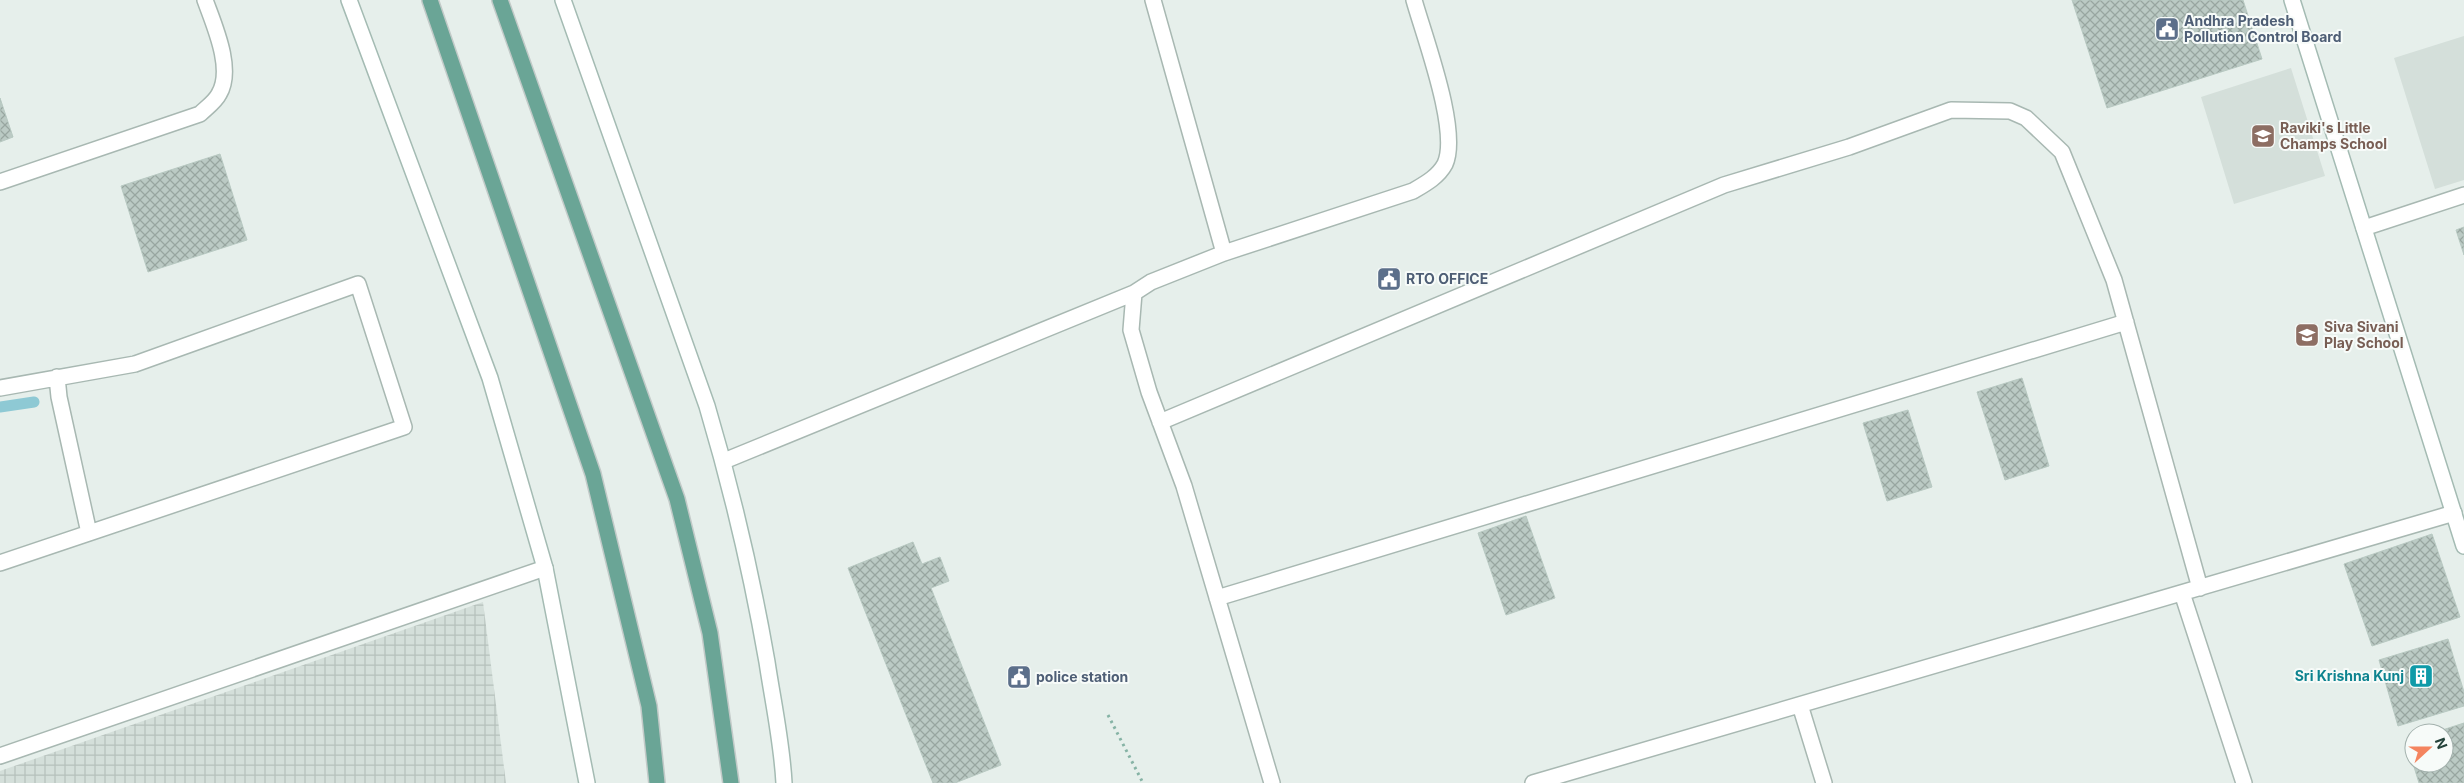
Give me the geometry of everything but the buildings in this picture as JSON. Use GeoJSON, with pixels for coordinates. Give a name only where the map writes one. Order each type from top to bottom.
{"type":"FeatureCollection","features":[{"type":"Feature","properties":{"kind":"main road"},"geometry":{"type":"LineString","coordinates":[[430,0],[593,474],[649,706],[657,783]]}},
{"type":"Feature","properties":{"kind":"main road"},"geometry":{"type":"LineString","coordinates":[[500,0],[677,499],[710,633],[731,783]]}},
{"type":"Feature","properties":{"kind":"street"},"geometry":{"type":"LineString","coordinates":[[0,182],[200,114],[220,94],[224,74],[223,54],[205,0]]}},
{"type":"Feature","properties":{"kind":"street"},"geometry":{"type":"LineString","coordinates":[[349,0],[490,378],[545,568],[587,783]]}},
{"type":"Feature","properties":{"kind":"street"},"geometry":{"type":"LineString","coordinates":[[563,0],[707,406],[724,462],[754,591],[776,718],[784,783]]}},
{"type":"Feature","properties":{"kind":"street"},"geometry":{"type":"LineString","coordinates":[[1153,0],[1224,253]]}},
{"type":"Feature","properties":{"kind":"street"},"geometry":{"type":"LineString","coordinates":[[724,462],[1134,293],[1151,282],[1224,253],[1413,191],[1432,180],[1445,164],[1448,147],[1446,112],[1414,0]]}},
{"type":"Feature","properties":{"kind":"street"},"geometry":{"type":"LineString","coordinates":[[2292,0],[2464,546]]}},
{"type":"Feature","properties":{"kind":"street"},"geometry":{"type":"LineString","coordinates":[[1160,422],[1724,185],[1849,147],[1952,110],[2010,111],[2026,118],[2062,152],[2114,280],[2200,588]]}},
{"type":"Feature","properties":{"kind":"street"},"geometry":{"type":"LineString","coordinates":[[2364,228],[2464,195]]}},
{"type":"Feature","properties":{"kind":"street"},"geometry":{"type":"LineString","coordinates":[[0,388],[135,364],[358,284],[404,427],[0,563]]}},
{"type":"Feature","properties":{"kind":"street"},"geometry":{"type":"LineString","coordinates":[[1134,293],[1131,330],[1160,422],[1184,486],[1272,783]]}},
{"type":"Feature","properties":{"kind":"street"},"geometry":{"type":"LineString","coordinates":[[1217,598],[2126,322]]}},
{"type":"Feature","properties":{"kind":"street"},"geometry":{"type":"LineString","coordinates":[[58,377],[59,397],[89,533]]}},
{"type":"Feature","properties":{"kind":"street"},"geometry":{"type":"LineString","coordinates":[[1533,783],[2454,513]]}},
{"type":"Feature","properties":{"kind":"street"},"geometry":{"type":"LineString","coordinates":[[0,756],[545,568]]}},
{"type":"Feature","properties":{"kind":"street"},"geometry":{"type":"LineString","coordinates":[[2182,593],[2244,783]]}},
{"type":"Feature","properties":{"kind":"street"},"geometry":{"type":"LineString","coordinates":[[1800,705],[1824,783]]}},
{"type":"Feature","properties":{"kind":"path"},"geometry":{"type":"LineString","coordinates":[[1108,715],[1143,783]]}},
{"type":"Feature","properties":{"kind":"shaded area"},"geometry":{"type":"Polygon","coordinates":[[[2464,36],[2464,180],[2435,189],[2394,58],[2464,36]]]}},
{"type":"Feature","properties":{"kind":"shaded area","name":"Raviki's Little Champs School"},"geometry":{"type":"Polygon","coordinates":[[[2291,68],[2325,176],[2234,204],[2201,97],[2291,68]]]}},
{"type":"Feature","properties":{"kind":"shaded area"},"geometry":{"type":"Polygon","coordinates":[[[483,602],[506,783],[0,783],[0,771],[483,602]]]}},
{"type":"Feature","properties":{"kind":"waterway"},"geometry":{"type":"LineString","coordinates":[[0,407],[34,402]]}},
{"type":"Feature","properties":{"kind":"place","name":"Andhra Pradesh Pollution Control Board"},"geometry":{"type":"Point","coordinates":[2167,29]}},
{"type":"Feature","properties":{"kind":"place","name":"Raviki's Little Champs School"},"geometry":{"type":"Point","coordinates":[2263,136]}},
{"type":"Feature","properties":{"kind":"place","name":"RTO OFFICE"},"geometry":{"type":"Point","coordinates":[1389,279]}},
{"type":"Feature","properties":{"kind":"place","name":"Siva Sivani Play School"},"geometry":{"type":"Point","coordinates":[2307,335]}},
{"type":"Feature","properties":{"kind":"place","name":"Sri Krishna Kunj"},"geometry":{"type":"Point","coordinates":[2421,676]}},
{"type":"Feature","properties":{"kind":"place","name":"police station"},"geometry":{"type":"Point","coordinates":[1019,677]}}]}
